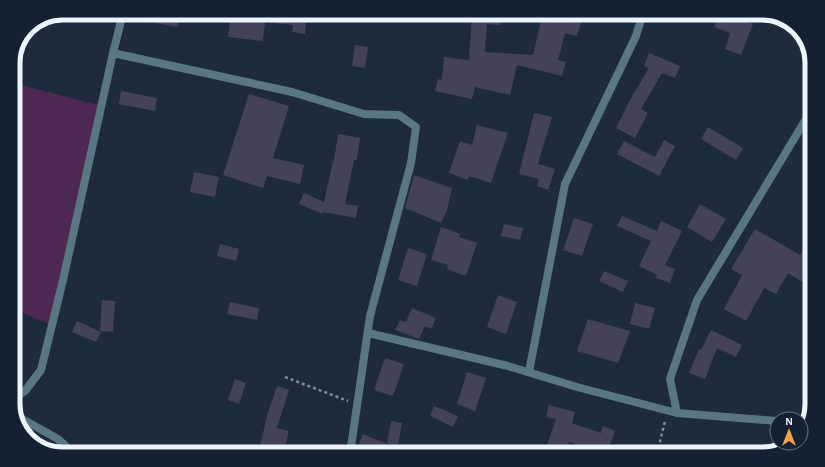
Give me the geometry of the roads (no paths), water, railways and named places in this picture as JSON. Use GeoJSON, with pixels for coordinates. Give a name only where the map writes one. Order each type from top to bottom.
{"type":"FeatureCollection","features":[{"type":"Feature","properties":{"kind":"street"},"geometry":{"type":"LineString","coordinates":[[20,394],[25,391],[41,370],[63,280],[121,20]]}},
{"type":"Feature","properties":{"kind":"street"},"geometry":{"type":"LineString","coordinates":[[529,372],[566,184],[636,36],[641,20]]}},
{"type":"Feature","properties":{"kind":"street"},"geometry":{"type":"LineString","coordinates":[[113,54],[292,92],[364,114],[399,115],[416,127],[411,164],[370,316],[351,447]]}},
{"type":"Feature","properties":{"kind":"street"},"geometry":{"type":"LineString","coordinates":[[677,413],[670,379],[696,300],[805,120]]}},
{"type":"Feature","properties":{"kind":"street"},"geometry":{"type":"LineString","coordinates":[[368,333],[508,366],[576,387],[677,413],[769,420]]}},
{"type":"Feature","properties":{"kind":"street"},"geometry":{"type":"LineString","coordinates":[[23,419],[58,439],[67,447]]}}]}
